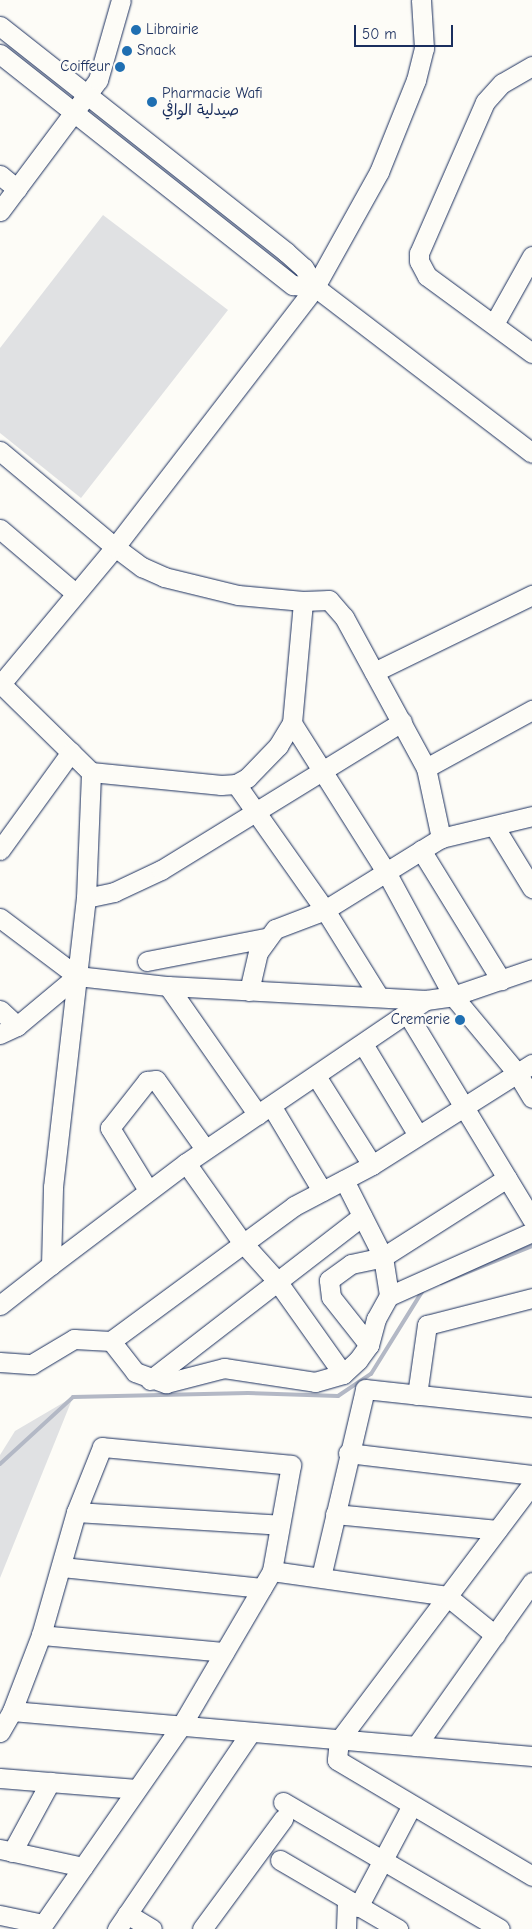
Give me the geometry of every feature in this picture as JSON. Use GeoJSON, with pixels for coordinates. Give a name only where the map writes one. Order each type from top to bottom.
{"type":"FeatureCollection","features":[{"type":"Feature","properties":{"kind":"street"},"geometry":{"type":"LineString","coordinates":[[0,211],[88,95],[106,61],[121,0]]}},
{"type":"Feature","properties":{"kind":"street"},"geometry":{"type":"LineString","coordinates":[[303,601],[292,723],[278,746],[248,778],[236,784],[221,785],[91,772],[0,685],[74,592],[114,547],[315,287],[379,172],[416,80],[424,48],[422,0]]}},
{"type":"Feature","properties":{"kind":"street"},"geometry":{"type":"LineString","coordinates":[[0,26],[286,252],[304,268],[315,287],[532,454]]}},
{"type":"Feature","properties":{"kind":"street"},"geometry":{"type":"LineString","coordinates":[[0,54],[293,285],[315,287]]}},
{"type":"Feature","properties":{"kind":"street"},"geometry":{"type":"LineString","coordinates":[[532,66],[502,83],[485,102],[419,252],[419,261],[427,276],[532,353]]}},
{"type":"Feature","properties":{"kind":"street"},"geometry":{"type":"LineString","coordinates":[[0,175],[17,189]]}},
{"type":"Feature","properties":{"kind":"street"},"geometry":{"type":"LineString","coordinates":[[494,324],[532,256]]}},
{"type":"Feature","properties":{"kind":"street"},"geometry":{"type":"LineString","coordinates":[[0,451],[114,547],[142,567],[164,577],[238,595],[303,601],[329,600],[335,605],[426,768],[441,838]]}},
{"type":"Feature","properties":{"kind":"street"},"geometry":{"type":"LineString","coordinates":[[0,529],[74,592]]}},
{"type":"Feature","properties":{"kind":"street"},"geometry":{"type":"LineString","coordinates":[[374,672],[532,595]]}},
{"type":"Feature","properties":{"kind":"street"},"geometry":{"type":"LineString","coordinates":[[426,768],[532,710]]}},
{"type":"Feature","properties":{"kind":"street"},"geometry":{"type":"LineString","coordinates":[[86,898],[114,892],[160,870],[402,722]]}},
{"type":"Feature","properties":{"kind":"street"},"geometry":{"type":"LineString","coordinates":[[292,723],[385,870],[454,996],[524,1068],[532,1098]]}},
{"type":"Feature","properties":{"kind":"street"},"geometry":{"type":"LineString","coordinates":[[0,850],[71,752]]}},
{"type":"Feature","properties":{"kind":"street"},"geometry":{"type":"LineString","coordinates":[[51,1265],[53,1187],[86,898],[91,772]]}},
{"type":"Feature","properties":{"kind":"street"},"geometry":{"type":"LineString","coordinates":[[236,784],[254,814],[325,910],[378,995]]}},
{"type":"Feature","properties":{"kind":"street"},"geometry":{"type":"LineString","coordinates":[[147,961],[265,938],[275,930],[325,910],[385,870],[441,838],[532,817]]}},
{"type":"Feature","properties":{"kind":"street"},"geometry":{"type":"LineString","coordinates":[[494,826],[532,888]]}},
{"type":"Feature","properties":{"kind":"street"},"geometry":{"type":"LineString","coordinates":[[421,850],[501,980]]}},
{"type":"Feature","properties":{"kind":"street"},"geometry":{"type":"LineString","coordinates":[[0,918],[77,976],[168,986],[249,991],[378,995],[426,1000],[454,996],[532,969]]}},
{"type":"Feature","properties":{"kind":"street"},"geometry":{"type":"LineString","coordinates":[[249,991],[254,964],[265,938]]}},
{"type":"Feature","properties":{"kind":"street"},"geometry":{"type":"LineString","coordinates":[[0,1010],[8,1030],[77,976]]}},
{"type":"Feature","properties":{"kind":"street"},"geometry":{"type":"LineString","coordinates":[[168,986],[265,1111],[322,1191]]}},
{"type":"Feature","properties":{"kind":"street"},"geometry":{"type":"LineString","coordinates":[[0,1305],[148,1190],[205,1149],[265,1111],[426,1000]]}},
{"type":"Feature","properties":{"kind":"street"},"geometry":{"type":"LineString","coordinates":[[407,1013],[465,1104],[532,1219]]}},
{"type":"Feature","properties":{"kind":"street"},"geometry":{"type":"LineString","coordinates":[[363,1044],[418,1135]]}},
{"type":"Feature","properties":{"kind":"street"},"geometry":{"type":"LineString","coordinates":[[0,1362],[32,1364],[74,1339],[111,1341],[242,1242],[322,1191],[372,1164],[524,1068]]}},
{"type":"Feature","properties":{"kind":"street"},"geometry":{"type":"LineString","coordinates":[[316,1076],[372,1164]]}},
{"type":"Feature","properties":{"kind":"street"},"geometry":{"type":"LineString","coordinates":[[148,1190],[110,1128],[147,1081],[156,1080],[205,1149]]}},
{"type":"Feature","properties":{"kind":"street"},"geometry":{"type":"LineString","coordinates":[[186,1163],[242,1242],[277,1281],[343,1374]]}},
{"type":"Feature","properties":{"kind":"street"},"geometry":{"type":"LineString","coordinates":[[369,1345],[331,1296],[329,1280],[352,1264],[384,1256],[507,1178]]}},
{"type":"Feature","properties":{"kind":"street"},"geometry":{"type":"LineString","coordinates":[[344,1180],[384,1256],[389,1296]]}},
{"type":"Feature","properties":{"kind":"street"},"geometry":{"type":"LineString","coordinates":[[150,1380],[362,1216]]}},
{"type":"Feature","properties":{"kind":"street"},"geometry":{"type":"LineString","coordinates":[[111,1341],[135,1372],[150,1380],[166,1383],[224,1368],[315,1382],[343,1374],[369,1345],[376,1319],[389,1296],[532,1232]]}},
{"type":"Feature","properties":{"kind":"street"},"geometry":{"type":"LineString","coordinates":[[417,1395],[427,1325],[532,1298]]}},
{"type":"Feature","properties":{"kind":"street"},"geometry":{"type":"LineString","coordinates":[[321,1577],[348,1453],[365,1390],[532,1407]]}},
{"type":"Feature","properties":{"kind":"street"},"geometry":{"type":"LineString","coordinates":[[0,1732],[12,1711],[41,1635],[62,1567],[76,1512],[102,1447],[292,1465],[272,1571],[181,1726],[41,1927],[0,1915]]}},
{"type":"Feature","properties":{"kind":"street"},"geometry":{"type":"LineString","coordinates":[[348,1453],[532,1475]]}},
{"type":"Feature","properties":{"kind":"street"},"geometry":{"type":"LineString","coordinates":[[532,1484],[339,1740],[337,1760],[532,1876]]}},
{"type":"Feature","properties":{"kind":"street"},"geometry":{"type":"LineString","coordinates":[[76,1512],[280,1525]]}},
{"type":"Feature","properties":{"kind":"street"},"geometry":{"type":"LineString","coordinates":[[335,1514],[497,1530]]}},
{"type":"Feature","properties":{"kind":"street"},"geometry":{"type":"LineString","coordinates":[[62,1567],[262,1588]]}},
{"type":"Feature","properties":{"kind":"street"},"geometry":{"type":"LineString","coordinates":[[272,1571],[447,1596],[495,1634]]}},
{"type":"Feature","properties":{"kind":"street"},"geometry":{"type":"LineString","coordinates":[[416,1746],[532,1582]]}},
{"type":"Feature","properties":{"kind":"street"},"geometry":{"type":"LineString","coordinates":[[41,1635],[224,1652]]}},
{"type":"Feature","properties":{"kind":"street"},"geometry":{"type":"LineString","coordinates":[[12,1711],[532,1756]]}},
{"type":"Feature","properties":{"kind":"street"},"geometry":{"type":"LineString","coordinates":[[152,1929],[122,1921],[251,1732]]}},
{"type":"Feature","properties":{"kind":"street"},"geometry":{"type":"LineString","coordinates":[[0,1778],[137,1789]]}},
{"type":"Feature","properties":{"kind":"street"},"geometry":{"type":"LineString","coordinates":[[50,1782],[6,1850],[83,1867]]}},
{"type":"Feature","properties":{"kind":"street"},"geometry":{"type":"LineString","coordinates":[[346,1929],[353,1903],[382,1860],[412,1805]]}},
{"type":"Feature","properties":{"kind":"street"},"geometry":{"type":"LineString","coordinates":[[202,1929],[283,1811],[382,1860],[500,1929]]}},
{"type":"Feature","properties":{"kind":"street"},"geometry":{"type":"LineString","coordinates":[[280,1860],[398,1929]]}},
{"type":"Feature","properties":{"kind":"shaded area"},"geometry":{"type":"Polygon","coordinates":[[[103,215],[228,310],[81,498],[0,433],[0,348],[103,215]]]}},
{"type":"Feature","properties":{"kind":"shaded area"},"geometry":{"type":"Polygon","coordinates":[[[73,1397],[0,1578],[0,1455],[15,1431],[73,1397]]]}},
{"type":"Feature","properties":{"kind":"waterway"},"geometry":{"type":"LineString","coordinates":[[441,1283],[532,1246]]}},
{"type":"Feature","properties":{"kind":"waterway"},"geometry":{"type":"LineString","coordinates":[[0,1464],[73,1397],[248,1393],[338,1396],[371,1374],[423,1290]]}},
{"type":"Feature","properties":{"kind":"place","name":"Librairie"},"geometry":{"type":"Point","coordinates":[136,30]}},
{"type":"Feature","properties":{"kind":"place","name":"Snack"},"geometry":{"type":"Point","coordinates":[127,51]}},
{"type":"Feature","properties":{"kind":"place","name":"Coiffeur"},"geometry":{"type":"Point","coordinates":[120,67]}},
{"type":"Feature","properties":{"kind":"place","name":"Pharmacie Wafi صيدلية الوافي"},"geometry":{"type":"Point","coordinates":[152,102]}},
{"type":"Feature","properties":{"kind":"place","name":"Cremerie"},"geometry":{"type":"Point","coordinates":[460,1020]}}]}
